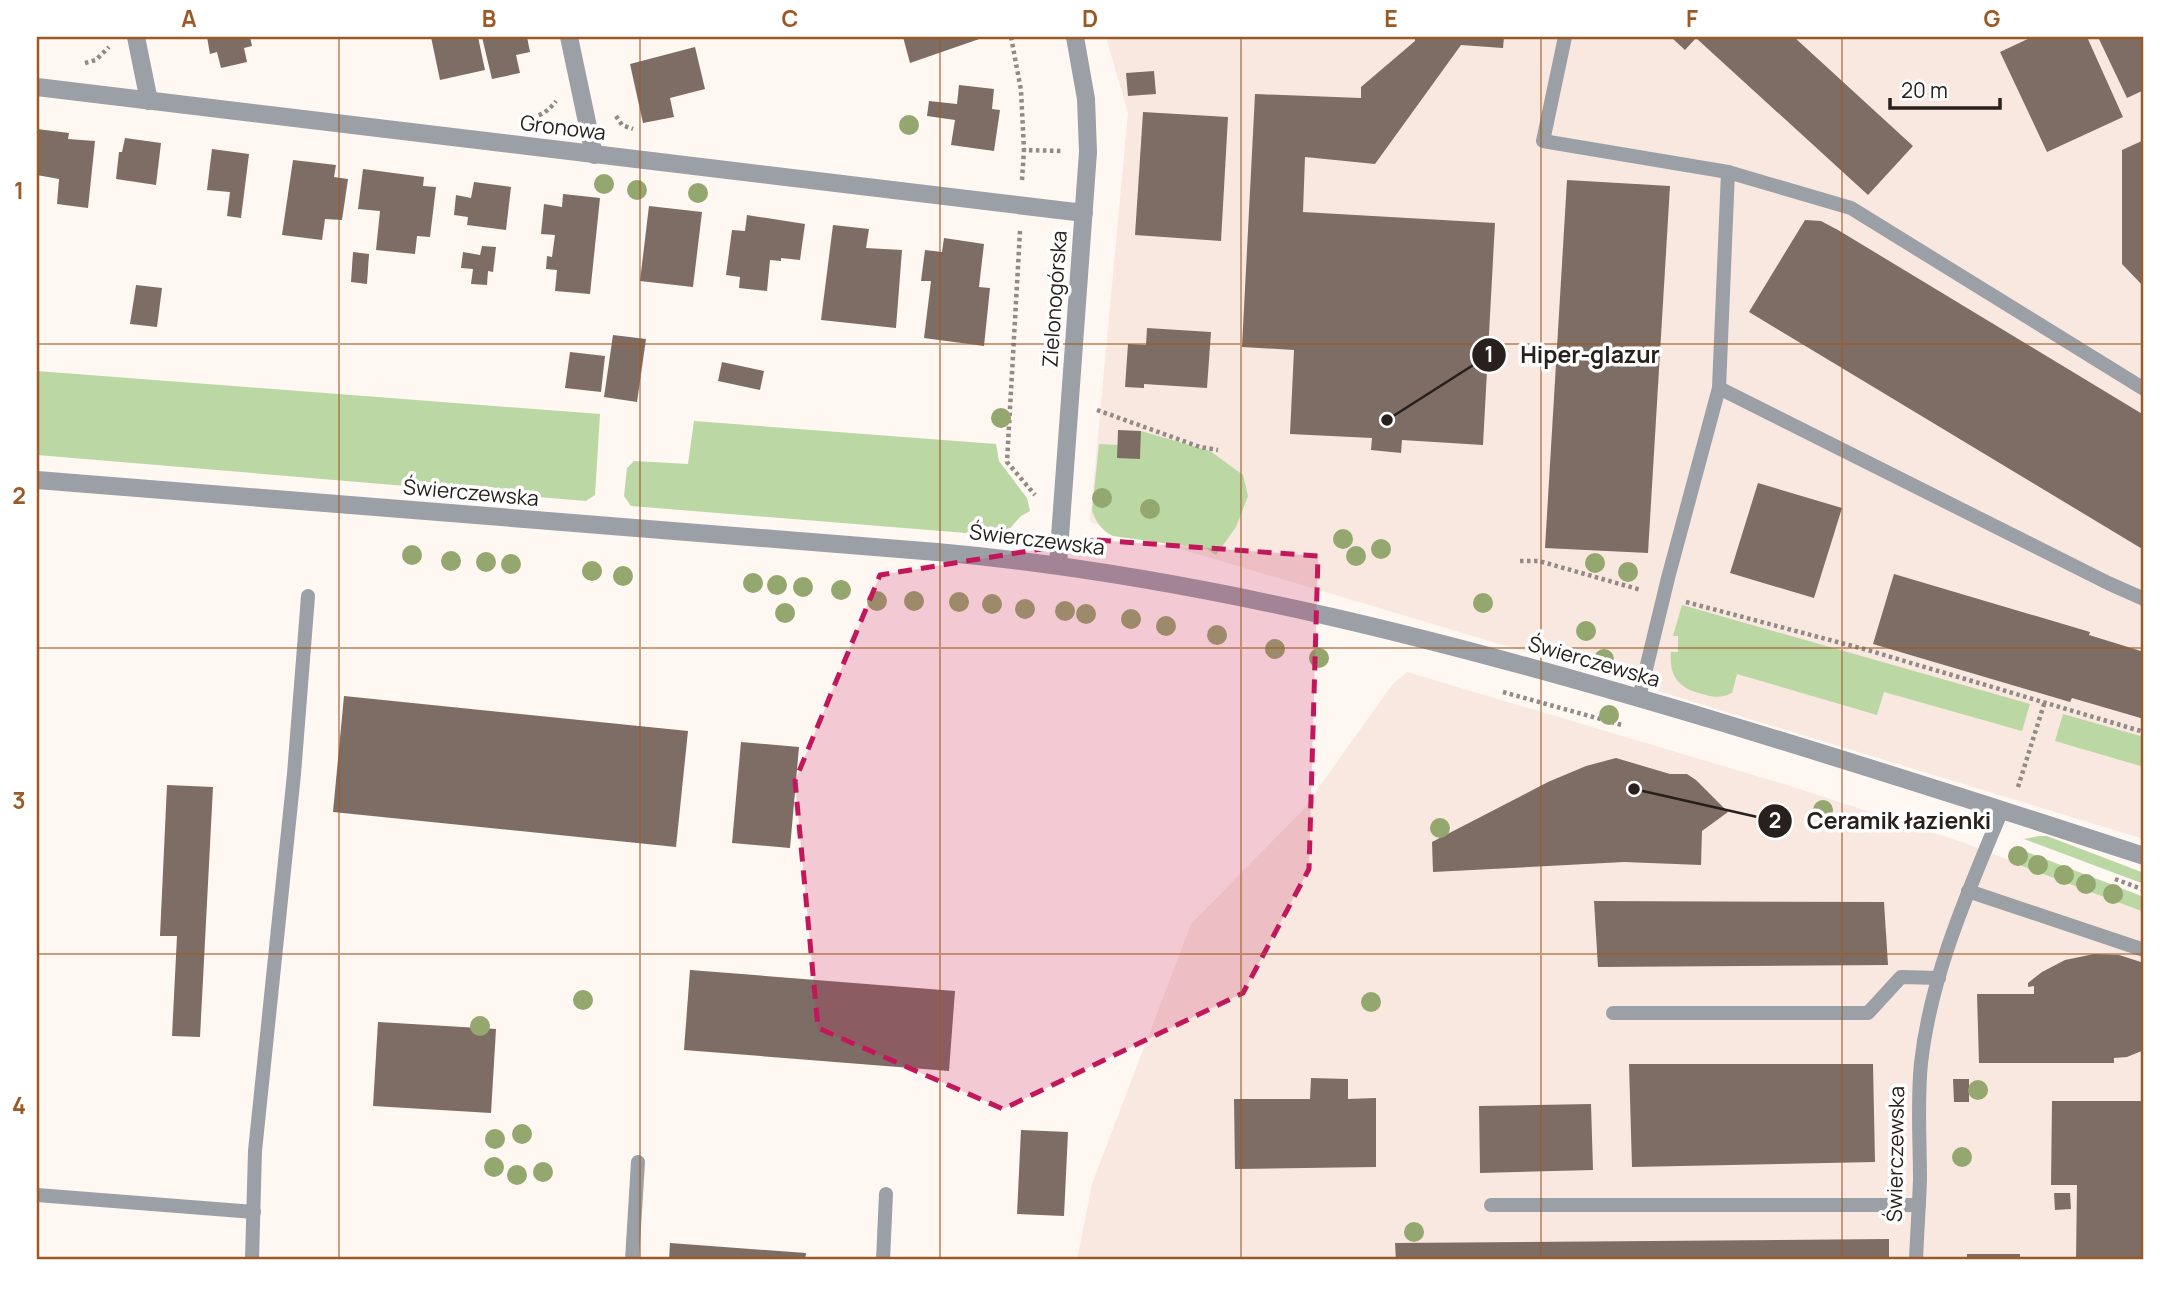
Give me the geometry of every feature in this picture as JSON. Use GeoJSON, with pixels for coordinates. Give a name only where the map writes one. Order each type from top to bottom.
{"type":"FeatureCollection","features":[{"type":"Feature","properties":{"kind":"street"},"geometry":{"type":"LineString","coordinates":[[136,37],[149,101]]}},
{"type":"Feature","properties":{"kind":"street"},"geometry":{"type":"LineString","coordinates":[[569,37],[594,155]]}},
{"type":"Feature","properties":{"kind":"street","name":"Zielonogórska"},"geometry":{"type":"LineString","coordinates":[[1058,565],[1088,152],[1083,73],[1075,37]]}},
{"type":"Feature","properties":{"kind":"street","name":"Gronowa"},"geometry":{"type":"LineString","coordinates":[[37,88],[1084,213]]}},
{"type":"Feature","properties":{"kind":"street","name":"Świerczewska"},"geometry":{"type":"LineString","coordinates":[[37,480],[937,552],[1058,565],[1182,585],[1290,607],[1467,649],[1639,698],[2144,856]]}},
{"type":"Feature","properties":{"kind":"lane"},"geometry":{"type":"LineString","coordinates":[[1564,37],[1544,141],[1728,172],[1851,208],[2144,389]]}},
{"type":"Feature","properties":{"kind":"lane"},"geometry":{"type":"LineString","coordinates":[[1639,698],[1719,388],[1728,172]]}},
{"type":"Feature","properties":{"kind":"lane"},"geometry":{"type":"LineString","coordinates":[[1719,388],[2144,599]]}},
{"type":"Feature","properties":{"kind":"lane"},"geometry":{"type":"LineString","coordinates":[[252,1260],[255,1152],[294,774],[308,596]]}},
{"type":"Feature","properties":{"kind":"lane","name":"Świerczewska"},"geometry":{"type":"LineString","coordinates":[[1916,1260],[1922,1063],[1939,978],[1968,891],[2006,811]]}},
{"type":"Feature","properties":{"kind":"lane"},"geometry":{"type":"LineString","coordinates":[[1968,891],[2144,950]]}},
{"type":"Feature","properties":{"kind":"lane"},"geometry":{"type":"LineString","coordinates":[[1614,1013],[1868,1013],[1901,977],[1939,978]]}},
{"type":"Feature","properties":{"kind":"lane"},"geometry":{"type":"LineString","coordinates":[[632,1260],[638,1163]]}},
{"type":"Feature","properties":{"kind":"lane"},"geometry":{"type":"LineString","coordinates":[[883,1260],[886,1194]]}},
{"type":"Feature","properties":{"kind":"lane"},"geometry":{"type":"LineString","coordinates":[[37,1195],[254,1212]]}},
{"type":"Feature","properties":{"kind":"lane"},"geometry":{"type":"LineString","coordinates":[[1491,1205],[1919,1205]]}},
{"type":"Feature","properties":{"kind":"path"},"geometry":{"type":"LineString","coordinates":[[1011,37],[1021,90],[1024,150]]}},
{"type":"Feature","properties":{"kind":"path"},"geometry":{"type":"LineString","coordinates":[[81,65],[107,51],[112,39]]}},
{"type":"Feature","properties":{"kind":"path"},"geometry":{"type":"LineString","coordinates":[[528,117],[538,116],[558,98]]}},
{"type":"Feature","properties":{"kind":"path"},"geometry":{"type":"LineString","coordinates":[[614,113],[622,125],[638,131]]}},
{"type":"Feature","properties":{"kind":"path"},"geometry":{"type":"LineString","coordinates":[[1009,178],[1023,179]]}},
{"type":"Feature","properties":{"kind":"path"},"geometry":{"type":"LineString","coordinates":[[1520,561],[1539,561],[1864,649],[2144,732]]}},
{"type":"Feature","properties":{"kind":"path"},"geometry":{"type":"LineString","coordinates":[[2006,811],[2045,701]]}},
{"type":"Feature","properties":{"kind":"highlighted area"},"geometry":{"type":"Polygon","coordinates":[[[1097,540],[1318,556],[1309,869],[1243,993],[1003,1109],[818,1028],[795,781],[880,575],[1097,540]]]}},
{"type":"Feature","properties":{"kind":"shaded area"},"geometry":{"type":"Polygon","coordinates":[[[1106,37],[2144,37],[2144,839],[1090,522],[1128,113],[1106,37]]]}},
{"type":"Feature","properties":{"kind":"shaded area"},"geometry":{"type":"Polygon","coordinates":[[[1407,672],[1787,785],[1959,841],[2144,912],[2144,1260],[1077,1260],[1092,1184],[1191,924],[1302,811],[1392,685],[1407,672]]]}},
{"type":"Feature","properties":{"kind":"green space"},"geometry":{"type":"Polygon","coordinates":[[[37,371],[600,414],[595,495],[586,501],[37,455],[37,371]]]}},
{"type":"Feature","properties":{"kind":"green space"},"geometry":{"type":"Polygon","coordinates":[[[694,421],[996,444],[999,461],[1027,498],[1030,511],[1021,516],[1003,536],[631,506],[624,496],[627,468],[634,461],[688,464],[694,421]]]}},
{"type":"Feature","properties":{"kind":"green space"},"geometry":{"type":"Polygon","coordinates":[[[1141,431],[1210,451],[1243,475],[1248,496],[1236,527],[1216,555],[1207,549],[1113,536],[1098,523],[1092,511],[1099,444],[1118,445],[1140,459],[1141,431]]]}},
{"type":"Feature","properties":{"kind":"green space"},"geometry":{"type":"Polygon","coordinates":[[[1682,605],[2030,704],[2022,731],[1884,692],[1877,715],[1737,674],[1732,693],[1727,695],[1719,697],[1691,690],[1680,683],[1671,667],[1671,652],[1678,652],[1678,636],[1673,636],[1682,605]]]}},
{"type":"Feature","properties":{"kind":"green space"},"geometry":{"type":"Polygon","coordinates":[[[2063,714],[2144,737],[2144,767],[2055,741],[2063,714]]]}},
{"type":"Feature","properties":{"kind":"green space"},"geometry":{"type":"Polygon","coordinates":[[[2047,836],[2144,873],[2144,884],[2024,839],[2047,836]]]}},
{"type":"Feature","properties":{"kind":"green space"},"geometry":{"type":"Polygon","coordinates":[[[2014,847],[2144,897],[2144,912],[2017,864],[2012,856],[2014,847]]]}},
{"type":"Feature","properties":{"kind":"building"},"geometry":{"type":"Polygon","coordinates":[[[207,37],[250,37],[252,46],[244,48],[247,62],[221,68],[217,52],[210,54],[207,37]]]}},
{"type":"Feature","properties":{"kind":"building"},"geometry":{"type":"Polygon","coordinates":[[[431,37],[478,37],[485,70],[440,80],[431,37]]]}},
{"type":"Feature","properties":{"kind":"building"},"geometry":{"type":"Polygon","coordinates":[[[482,37],[527,37],[530,52],[516,55],[520,73],[492,79],[482,37]]]}},
{"type":"Feature","properties":{"kind":"building"},"geometry":{"type":"Polygon","coordinates":[[[903,37],[985,37],[910,63],[903,37]]]}},
{"type":"Feature","properties":{"kind":"building"},"geometry":{"type":"Polygon","coordinates":[[[1415,37],[1504,37],[1503,48],[1461,45],[1375,164],[1305,157],[1303,212],[1495,223],[1483,445],[1402,440],[1401,453],[1371,450],[1372,438],[1290,434],[1294,350],[1242,347],[1255,94],[1361,98],[1361,87],[1415,41],[1415,37]]]}},
{"type":"Feature","properties":{"kind":"building"},"geometry":{"type":"Polygon","coordinates":[[[1676,37],[1794,37],[1913,146],[1868,195],[1696,38],[1685,50],[1673,39],[1676,37]]]}},
{"type":"Feature","properties":{"kind":"building"},"geometry":{"type":"Polygon","coordinates":[[[2032,37],[2087,37],[2123,117],[2047,152],[2000,52],[2032,37]]]}},
{"type":"Feature","properties":{"kind":"building"},"geometry":{"type":"Polygon","coordinates":[[[2098,37],[2144,37],[2144,90],[2127,98],[2098,37]]]}},
{"type":"Feature","properties":{"kind":"building"},"geometry":{"type":"Polygon","coordinates":[[[695,47],[705,89],[670,98],[674,117],[643,123],[630,64],[695,47]]]}},
{"type":"Feature","properties":{"kind":"building"},"geometry":{"type":"Polygon","coordinates":[[[1154,71],[1156,94],[1128,96],[1126,73],[1154,71]]]}},
{"type":"Feature","properties":{"kind":"building"},"geometry":{"type":"Polygon","coordinates":[[[959,85],[994,89],[992,109],[1000,110],[994,151],[951,145],[955,120],[927,116],[929,101],[957,104],[959,85]]]}},
{"type":"Feature","properties":{"kind":"building"},"geometry":{"type":"Polygon","coordinates":[[[1143,112],[1228,117],[1221,241],[1135,235],[1143,112]]]}},
{"type":"Feature","properties":{"kind":"building"},"geometry":{"type":"Polygon","coordinates":[[[37,129],[69,133],[68,139],[95,141],[88,208],[57,204],[59,179],[37,175],[37,129]]]}},
{"type":"Feature","properties":{"kind":"building"},"geometry":{"type":"Polygon","coordinates":[[[125,138],[161,143],[156,185],[116,179],[119,152],[122,152],[125,138]]]}},
{"type":"Feature","properties":{"kind":"building"},"geometry":{"type":"Polygon","coordinates":[[[2144,140],[2144,287],[2122,264],[2122,150],[2144,140]]]}},
{"type":"Feature","properties":{"kind":"building"},"geometry":{"type":"Polygon","coordinates":[[[212,149],[249,154],[241,218],[227,216],[230,192],[207,190],[212,149]]]}},
{"type":"Feature","properties":{"kind":"building"},"geometry":{"type":"Polygon","coordinates":[[[293,160],[336,165],[334,177],[348,179],[342,220],[325,219],[322,240],[282,235],[293,160]]]}},
{"type":"Feature","properties":{"kind":"building"},"geometry":{"type":"Polygon","coordinates":[[[363,169],[424,177],[423,186],[436,187],[430,237],[417,236],[415,254],[376,250],[380,211],[358,209],[363,169]]]}},
{"type":"Feature","properties":{"kind":"building"},"geometry":{"type":"Polygon","coordinates":[[[1567,180],[1670,186],[1648,553],[1545,548],[1567,180]]]}},
{"type":"Feature","properties":{"kind":"building"},"geometry":{"type":"Polygon","coordinates":[[[474,182],[511,187],[506,230],[467,225],[468,217],[454,215],[456,195],[471,198],[474,182]]]}},
{"type":"Feature","properties":{"kind":"building"},"geometry":{"type":"Polygon","coordinates":[[[563,194],[600,198],[590,294],[555,291],[557,270],[546,269],[547,256],[552,257],[555,235],[541,234],[544,204],[562,207],[563,194]]]}},
{"type":"Feature","properties":{"kind":"building"},"geometry":{"type":"Polygon","coordinates":[[[649,206],[702,212],[693,287],[640,281],[649,206]]]}},
{"type":"Feature","properties":{"kind":"building"},"geometry":{"type":"Polygon","coordinates":[[[747,215],[805,224],[800,260],[770,260],[767,291],[739,288],[740,277],[726,275],[732,230],[745,231],[747,215]]]}},
{"type":"Feature","properties":{"kind":"building"},"geometry":{"type":"Polygon","coordinates":[[[1805,220],[1821,221],[1838,230],[2144,415],[2144,550],[1749,312],[1805,220]]]}},
{"type":"Feature","properties":{"kind":"building"},"geometry":{"type":"Polygon","coordinates":[[[833,225],[869,229],[866,248],[902,250],[896,328],[821,320],[833,225]]]}},
{"type":"Feature","properties":{"kind":"building"},"geometry":{"type":"Polygon","coordinates":[[[944,238],[984,244],[979,287],[990,288],[984,346],[924,338],[931,281],[921,281],[925,250],[942,252],[944,238]]]}},
{"type":"Feature","properties":{"kind":"building"},"geometry":{"type":"Polygon","coordinates":[[[482,246],[496,247],[493,272],[488,271],[487,285],[471,284],[473,269],[461,268],[463,252],[480,255],[482,246]]]}},
{"type":"Feature","properties":{"kind":"building"},"geometry":{"type":"Polygon","coordinates":[[[353,252],[369,254],[367,284],[351,282],[353,252]]]}},
{"type":"Feature","properties":{"kind":"building"},"geometry":{"type":"Polygon","coordinates":[[[136,285],[162,288],[157,327],[130,324],[136,285]]]}},
{"type":"Feature","properties":{"kind":"building"},"geometry":{"type":"Polygon","coordinates":[[[1147,328],[1211,332],[1207,388],[1144,384],[1144,388],[1125,387],[1128,344],[1146,345],[1147,328]]]}},
{"type":"Feature","properties":{"kind":"building"},"geometry":{"type":"Polygon","coordinates":[[[613,335],[646,339],[637,402],[604,397],[613,335]]]}},
{"type":"Feature","properties":{"kind":"building"},"geometry":{"type":"Polygon","coordinates":[[[570,352],[605,356],[601,392],[565,388],[570,352]]]}},
{"type":"Feature","properties":{"kind":"building"},"geometry":{"type":"Polygon","coordinates":[[[722,362],[764,371],[760,390],[718,381],[722,362]]]}},
{"type":"Feature","properties":{"kind":"building"},"geometry":{"type":"Polygon","coordinates":[[[1118,430],[1141,431],[1140,459],[1117,458],[1118,430]]]}},
{"type":"Feature","properties":{"kind":"building"},"geometry":{"type":"Polygon","coordinates":[[[1758,483],[1842,508],[1814,598],[1730,573],[1758,483]]]}},
{"type":"Feature","properties":{"kind":"building"},"geometry":{"type":"Polygon","coordinates":[[[1894,574],[2090,632],[2089,635],[2144,652],[2144,719],[2072,698],[2070,702],[1873,644],[1894,574]]]}},
{"type":"Feature","properties":{"kind":"building"},"geometry":{"type":"Polygon","coordinates":[[[344,696],[688,731],[676,847],[333,812],[344,696]]]}},
{"type":"Feature","properties":{"kind":"building"},"geometry":{"type":"Polygon","coordinates":[[[741,742],[799,747],[790,848],[732,843],[741,742]]]}},
{"type":"Feature","properties":{"kind":"building"},"geometry":{"type":"Polygon","coordinates":[[[1616,758],[1670,774],[1687,774],[1728,812],[1702,831],[1701,865],[1624,862],[1433,872],[1432,842],[1548,782],[1586,766],[1616,758]]]}},
{"type":"Feature","properties":{"kind":"building"},"geometry":{"type":"Polygon","coordinates":[[[167,785],[213,787],[200,1037],[172,1036],[177,936],[160,936],[167,785]]]}},
{"type":"Feature","properties":{"kind":"building"},"geometry":{"type":"Polygon","coordinates":[[[1594,901],[1884,902],[1888,965],[1598,967],[1594,901]]]}},
{"type":"Feature","properties":{"kind":"building"},"geometry":{"type":"Polygon","coordinates":[[[2094,954],[2119,955],[2144,963],[2144,1050],[2127,1057],[2114,1058],[2114,1063],[1979,1063],[1977,994],[2034,994],[2034,986],[2028,987],[2028,983],[2042,972],[2065,960],[2094,954]]]}},
{"type":"Feature","properties":{"kind":"building"},"geometry":{"type":"Polygon","coordinates":[[[690,970],[955,991],[949,1071],[684,1050],[690,970]]]}},
{"type":"Feature","properties":{"kind":"building"},"geometry":{"type":"Polygon","coordinates":[[[378,1022],[496,1029],[491,1113],[373,1106],[378,1022]]]}},
{"type":"Feature","properties":{"kind":"building"},"geometry":{"type":"Polygon","coordinates":[[[1629,1064],[1873,1064],[1875,1162],[1632,1167],[1629,1064]]]}},
{"type":"Feature","properties":{"kind":"building"},"geometry":{"type":"Polygon","coordinates":[[[1311,1078],[1348,1079],[1348,1099],[1376,1098],[1376,1167],[1235,1169],[1234,1099],[1310,1099],[1311,1078]]]}},
{"type":"Feature","properties":{"kind":"building"},"geometry":{"type":"Polygon","coordinates":[[[1953,1079],[1969,1079],[1969,1102],[1954,1102],[1953,1079]]]}},
{"type":"Feature","properties":{"kind":"building"},"geometry":{"type":"Polygon","coordinates":[[[2052,1101],[2144,1101],[2144,1260],[2076,1260],[2077,1185],[2051,1185],[2052,1101]]]}},
{"type":"Feature","properties":{"kind":"building"},"geometry":{"type":"Polygon","coordinates":[[[1591,1104],[1593,1170],[1480,1173],[1479,1106],[1591,1104]]]}},
{"type":"Feature","properties":{"kind":"building"},"geometry":{"type":"Polygon","coordinates":[[[1021,1130],[1068,1132],[1064,1216],[1017,1214],[1021,1130]]]}},
{"type":"Feature","properties":{"kind":"building"},"geometry":{"type":"Polygon","coordinates":[[[2054,1193],[2070,1193],[2071,1209],[2055,1210],[2054,1193]]]}},
{"type":"Feature","properties":{"kind":"building"},"geometry":{"type":"Polygon","coordinates":[[[1889,1239],[1889,1260],[1396,1260],[1395,1243],[1889,1239]]]}},
{"type":"Feature","properties":{"kind":"building"},"geometry":{"type":"Polygon","coordinates":[[[670,1243],[806,1253],[805,1260],[669,1260],[670,1243]]]}},
{"type":"Feature","properties":{"kind":"building"},"geometry":{"type":"Polygon","coordinates":[[[1967,1254],[2020,1254],[2020,1260],[1967,1260],[1967,1254]]]}},
{"type":"Feature","properties":{"kind":"place","name":"Hiper-glazur"},"geometry":{"type":"Point","coordinates":[1387,420]}},
{"type":"Feature","properties":{"kind":"place","name":"Ceramik łazienki"},"geometry":{"type":"Point","coordinates":[1634,789]}}]}
